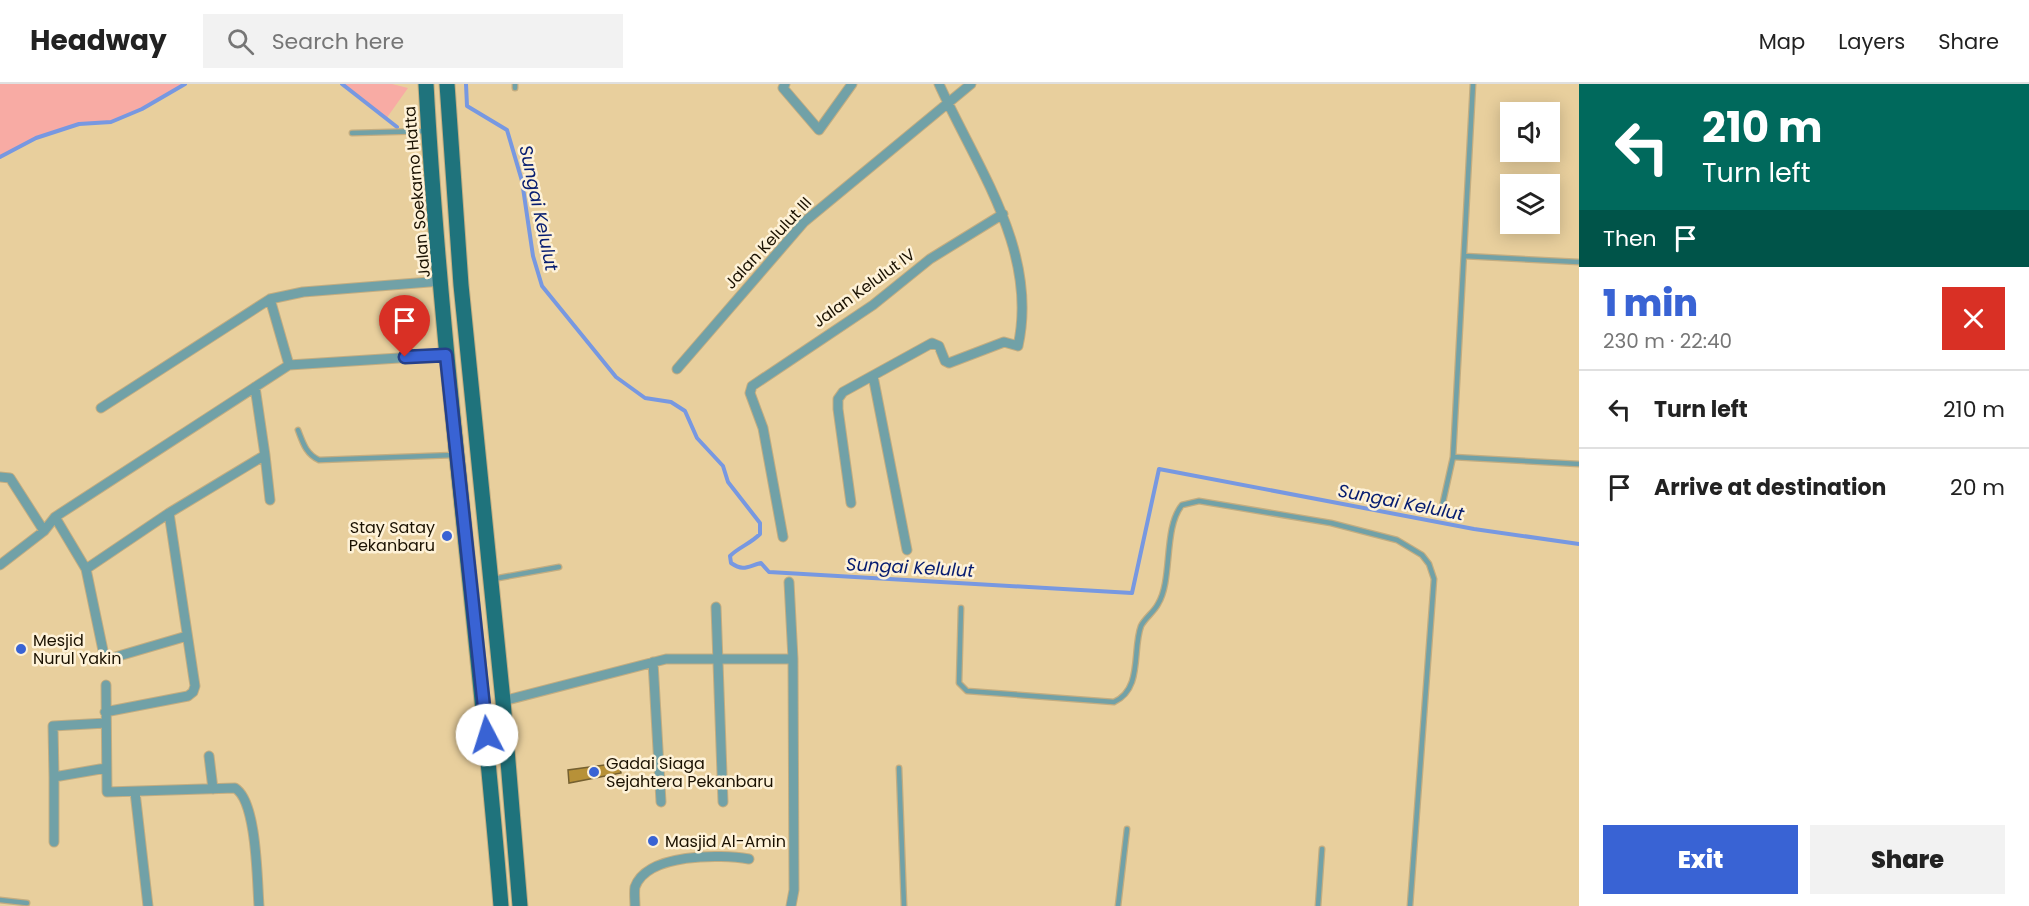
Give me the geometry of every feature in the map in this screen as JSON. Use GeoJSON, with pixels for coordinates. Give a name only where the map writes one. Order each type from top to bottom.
{"type":"FeatureCollection","features":[{"type":"Feature","properties":{"kind":"main road","name":"Jalan Soekarno Hatta"},"geometry":{"type":"LineString","coordinates":[[426,84],[446,355],[485,714],[501,906]]}},
{"type":"Feature","properties":{"kind":"main road"},"geometry":{"type":"LineString","coordinates":[[447,84],[461,285],[503,701],[520,906]]}},
{"type":"Feature","properties":{"kind":"main road"},"geometry":{"type":"LineString","coordinates":[[464,537],[486,534]]}},
{"type":"Feature","properties":{"kind":"street"},"geometry":{"type":"LineString","coordinates":[[784,86],[819,130],[852,84]]}},
{"type":"Feature","properties":{"kind":"street"},"geometry":{"type":"LineString","coordinates":[[851,503],[838,399],[843,392],[932,343],[939,346],[945,361],[949,363],[1004,342],[1018,346],[1023,326],[1021,283],[1003,214],[939,84]]}},
{"type":"Feature","properties":{"kind":"street","name":"Jalan Kelulut III"},"geometry":{"type":"LineString","coordinates":[[677,369],[804,222],[971,84]]}},
{"type":"Feature","properties":{"kind":"street","name":"Jalan Kelulut IV"},"geometry":{"type":"LineString","coordinates":[[783,537],[763,428],[750,393],[756,382],[873,305],[930,259],[1003,214]]}},
{"type":"Feature","properties":{"kind":"street"},"geometry":{"type":"LineString","coordinates":[[100,408],[270,299],[303,292],[442,281]]}},
{"type":"Feature","properties":{"kind":"street"},"geometry":{"type":"LineString","coordinates":[[270,299],[289,365]]}},
{"type":"Feature","properties":{"kind":"street"},"geometry":{"type":"LineString","coordinates":[[0,565],[44,531],[55,517],[289,365],[446,355]]}},
{"type":"Feature","properties":{"kind":"street"},"geometry":{"type":"LineString","coordinates":[[873,376],[907,550]]}},
{"type":"Feature","properties":{"kind":"street"},"geometry":{"type":"LineString","coordinates":[[255,387],[270,500]]}},
{"type":"Feature","properties":{"kind":"street"},"geometry":{"type":"LineString","coordinates":[[86,569],[169,513],[265,455]]}},
{"type":"Feature","properties":{"kind":"street"},"geometry":{"type":"LineString","coordinates":[[0,477],[10,478],[44,531]]}},
{"type":"Feature","properties":{"kind":"street"},"geometry":{"type":"LineString","coordinates":[[105,712],[188,696],[193,692],[195,686],[169,513]]}},
{"type":"Feature","properties":{"kind":"street"},"geometry":{"type":"LineString","coordinates":[[55,517],[86,569],[105,660],[187,636]]}},
{"type":"Feature","properties":{"kind":"street"},"geometry":{"type":"LineString","coordinates":[[789,582],[793,659],[794,890],[791,906]]}},
{"type":"Feature","properties":{"kind":"street"},"geometry":{"type":"LineString","coordinates":[[716,607],[723,802]]}},
{"type":"Feature","properties":{"kind":"street"},"geometry":{"type":"LineString","coordinates":[[503,701],[654,662],[718,657],[793,659]]}},
{"type":"Feature","properties":{"kind":"street"},"geometry":{"type":"LineString","coordinates":[[654,662],[661,802]]}},
{"type":"Feature","properties":{"kind":"street"},"geometry":{"type":"LineString","coordinates":[[106,685],[107,792],[235,788],[242,792],[247,800],[251,823],[259,906]]}},
{"type":"Feature","properties":{"kind":"street"},"geometry":{"type":"LineString","coordinates":[[54,842],[53,726],[106,723]]}},
{"type":"Feature","properties":{"kind":"street"},"geometry":{"type":"LineString","coordinates":[[209,756],[213,789]]}},
{"type":"Feature","properties":{"kind":"street"},"geometry":{"type":"LineString","coordinates":[[54,777],[106,768]]}},
{"type":"Feature","properties":{"kind":"street"},"geometry":{"type":"LineString","coordinates":[[135,792],[148,906]]}},
{"type":"Feature","properties":{"kind":"street"},"geometry":{"type":"LineString","coordinates":[[632,906],[635,888],[641,878],[666,865],[698,856],[727,855],[749,859]]}},
{"type":"Feature","properties":{"kind":"lane"},"geometry":{"type":"LineString","coordinates":[[1441,511],[1453,457],[1473,84]]}},
{"type":"Feature","properties":{"kind":"lane"},"geometry":{"type":"LineString","coordinates":[[352,133],[431,131]]}},
{"type":"Feature","properties":{"kind":"lane"},"geometry":{"type":"LineString","coordinates":[[1464,256],[1579,262]]}},
{"type":"Feature","properties":{"kind":"lane"},"geometry":{"type":"LineString","coordinates":[[298,430],[305,448],[311,456],[319,460],[456,455]]}},
{"type":"Feature","properties":{"kind":"lane"},"geometry":{"type":"LineString","coordinates":[[1453,457],[1579,464]]}},
{"type":"Feature","properties":{"kind":"lane"},"geometry":{"type":"LineString","coordinates":[[961,608],[960,683],[967,691],[1114,702],[1122,698],[1131,682],[1141,627],[1158,605],[1174,520],[1182,505],[1199,501],[1331,523],[1397,540],[1415,549],[1429,564],[1434,579],[1410,906]]}},
{"type":"Feature","properties":{"kind":"lane"},"geometry":{"type":"LineString","coordinates":[[491,579],[559,567]]}},
{"type":"Feature","properties":{"kind":"lane"},"geometry":{"type":"LineString","coordinates":[[898,768],[904,906]]}},
{"type":"Feature","properties":{"kind":"lane"},"geometry":{"type":"LineString","coordinates":[[1118,906],[1127,829]]}},
{"type":"Feature","properties":{"kind":"lane"},"geometry":{"type":"LineString","coordinates":[[1318,906],[1322,849]]}},
{"type":"Feature","properties":{"kind":"lane"},"geometry":{"type":"LineString","coordinates":[[0,900],[27,903]]}},
{"type":"Feature","properties":{"kind":"shaded area"},"geometry":{"type":"Polygon","coordinates":[[[0,84],[185,84],[142,109],[111,122],[79,124],[36,138],[0,157],[0,84]]]}},
{"type":"Feature","properties":{"kind":"shaded area"},"geometry":{"type":"Polygon","coordinates":[[[342,84],[392,84],[408,88],[386,119],[342,84]]]}},
{"type":"Feature","properties":{"kind":"building","name":"Gadai Siaga Sejahtera Pekanbaru"},"geometry":{"type":"Polygon","coordinates":[[[619,763],[621,773],[569,783],[568,770],[619,763]]]}},
{"type":"Feature","properties":{"kind":"waterway"},"geometry":{"type":"LineString","coordinates":[[0,157],[36,138],[79,124],[111,122],[142,109],[185,84]]}},
{"type":"Feature","properties":{"kind":"waterway"},"geometry":{"type":"LineString","coordinates":[[342,84],[397,127]]}},
{"type":"Feature","properties":{"kind":"waterway","name":"Sungai Kelulut"},"geometry":{"type":"LineString","coordinates":[[466,84],[467,106],[507,130],[522,181],[533,256],[542,286],[616,377],[645,398],[671,402],[685,411],[697,438],[723,466],[728,482],[760,523],[760,534],[730,556],[731,563],[735,566],[746,568],[761,563],[769,572],[1132,593],[1159,469],[1474,529],[1579,544]]}},
{"type":"Feature","properties":{"kind":"place","name":"Stay Satay Pekanbaru"},"geometry":{"type":"Point","coordinates":[447,536]}},
{"type":"Feature","properties":{"kind":"place","name":"Mesjid Nurul Yakin"},"geometry":{"type":"Point","coordinates":[21,649]}},
{"type":"Feature","properties":{"kind":"place","name":"Gadai Siaga Sejahtera Pekanbaru"},"geometry":{"type":"Point","coordinates":[594,772]}},
{"type":"Feature","properties":{"kind":"place","name":"Masjid Al-Amin"},"geometry":{"type":"Point","coordinates":[653,841]}},
{"type":"Feature","properties":{"kind":"route"},"geometry":{"type":"LineString","coordinates":[[405,357],[446,355],[468,580],[487,735]]}}]}
